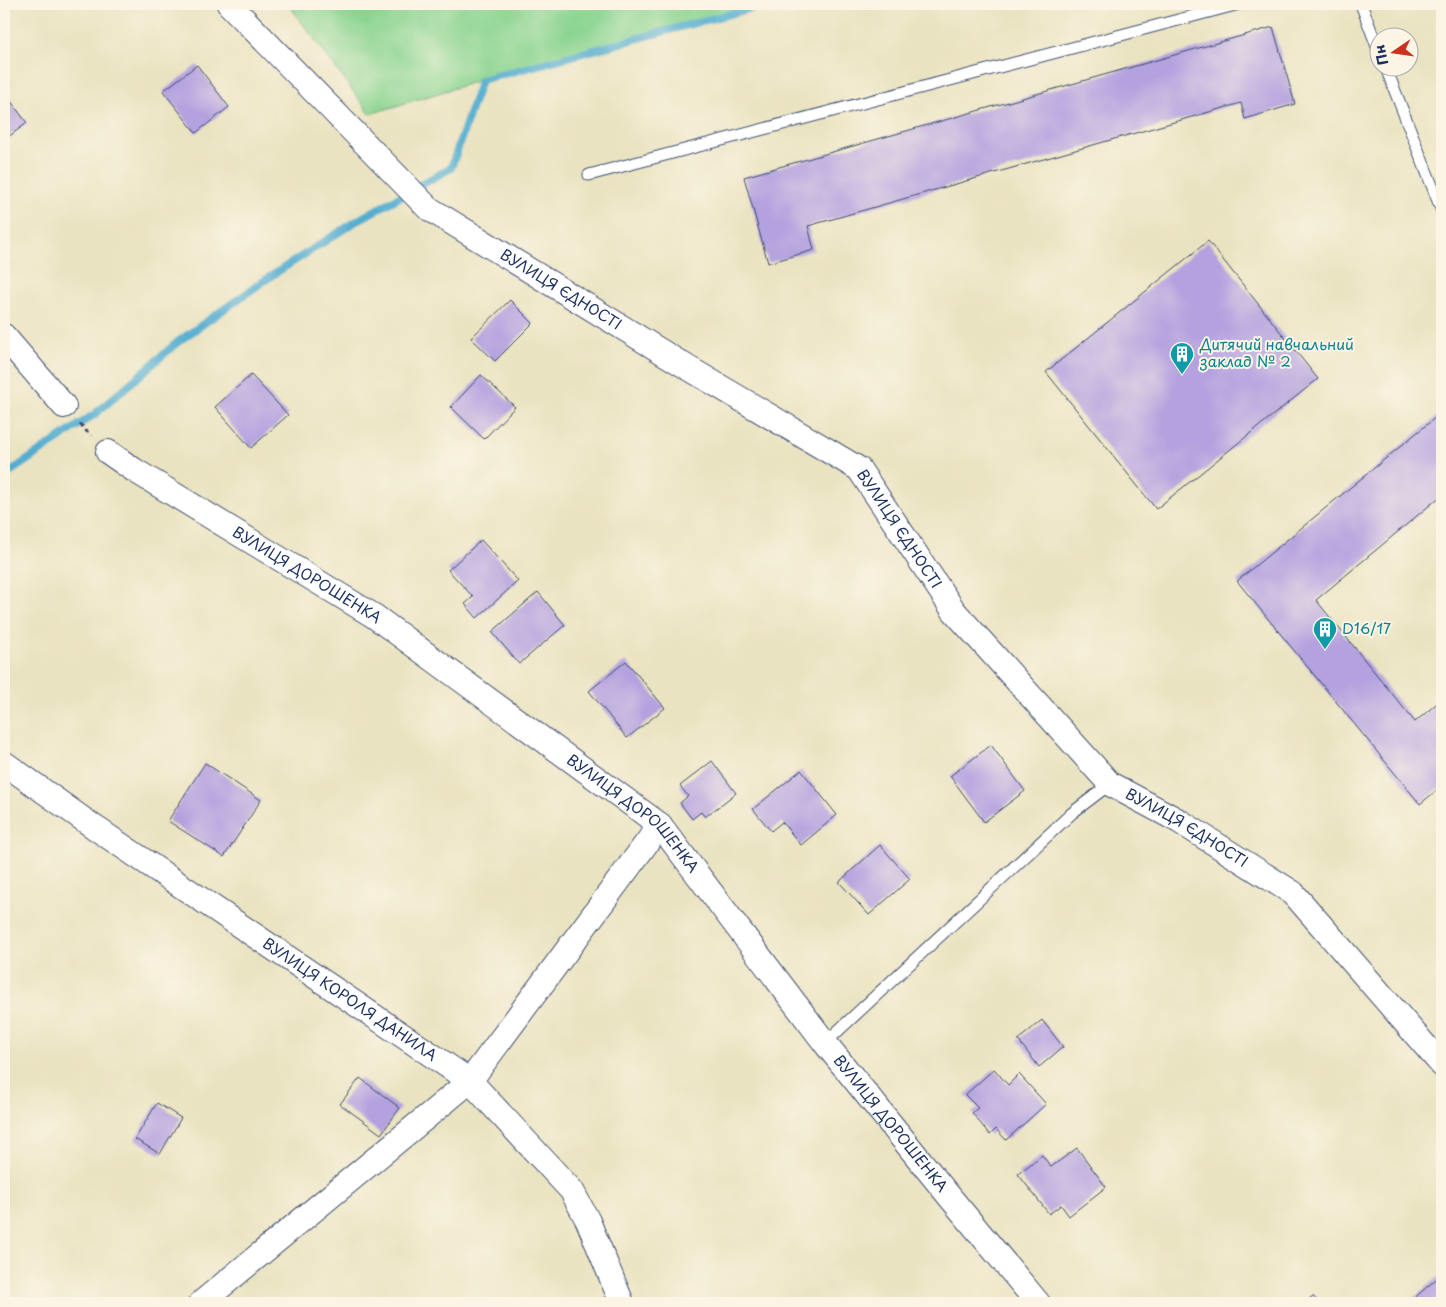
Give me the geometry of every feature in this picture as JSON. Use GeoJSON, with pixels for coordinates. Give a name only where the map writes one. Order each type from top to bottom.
{"type":"FeatureCollection","features":[{"type":"Feature","properties":{"kind":"street","name":"ВУЛИЦЯ ЄДНОСТІ"},"geometry":{"type":"LineString","coordinates":[[229,4],[428,208],[685,366],[859,469],[954,611],[1110,784],[1179,821],[1293,893],[1442,1064]]}},
{"type":"Feature","properties":{"kind":"street"},"geometry":{"type":"LineString","coordinates":[[4,336],[64,406]]}},
{"type":"Feature","properties":{"kind":"street","name":"ВУЛИЦЯ ДОРОШЕНКА"},"geometry":{"type":"LineString","coordinates":[[108,452],[134,470],[374,616],[660,824],[825,1043],[1038,1303]]}},
{"type":"Feature","properties":{"kind":"street","name":"ВУЛИЦЯ КОРОЛЯ ДАНИЛА"},"geometry":{"type":"LineString","coordinates":[[4,763],[94,827],[470,1081],[572,1191],[588,1221],[622,1303]]}},
{"type":"Feature","properties":{"kind":"street"},"geometry":{"type":"LineString","coordinates":[[201,1303],[470,1081],[660,824]]}},
{"type":"Feature","properties":{"kind":"lane"},"geometry":{"type":"LineString","coordinates":[[588,175],[1240,4]]}},
{"type":"Feature","properties":{"kind":"lane"},"geometry":{"type":"LineString","coordinates":[[1361,4],[1370,28]]}},
{"type":"Feature","properties":{"kind":"lane"},"geometry":{"type":"LineString","coordinates":[[1390,78],[1442,211]]}},
{"type":"Feature","properties":{"kind":"lane"},"geometry":{"type":"LineString","coordinates":[[825,1043],[1072,813],[1110,784]]}},
{"type":"Feature","properties":{"kind":"green space"},"geometry":{"type":"Polygon","coordinates":[[[288,4],[767,4],[481,80],[370,114],[288,4]]]}},
{"type":"Feature","properties":{"kind":"building"},"geometry":{"type":"Polygon","coordinates":[[[1273,27],[1295,104],[1245,119],[1241,103],[808,226],[814,250],[768,263],[744,177],[1273,27]]]}},
{"type":"Feature","properties":{"kind":"building"},"geometry":{"type":"Polygon","coordinates":[[[197,65],[229,107],[196,133],[163,91],[197,65]]]}},
{"type":"Feature","properties":{"kind":"building"},"geometry":{"type":"Polygon","coordinates":[[[4,92],[27,123],[4,140],[4,92]]]}},
{"type":"Feature","properties":{"kind":"building","name":"Дитячий навчальний заклад № 2"},"geometry":{"type":"Polygon","coordinates":[[[1208,241],[1318,379],[1156,509],[1046,372],[1208,241]]]}},
{"type":"Feature","properties":{"kind":"building"},"geometry":{"type":"Polygon","coordinates":[[[510,300],[533,323],[495,361],[471,338],[510,300]]]}},
{"type":"Feature","properties":{"kind":"building"},"geometry":{"type":"Polygon","coordinates":[[[251,375],[288,415],[251,448],[215,407],[251,375]]]}},
{"type":"Feature","properties":{"kind":"building"},"geometry":{"type":"Polygon","coordinates":[[[481,375],[515,407],[484,439],[451,407],[481,375]]]}},
{"type":"Feature","properties":{"kind":"building","name":"D16/17"},"geometry":{"type":"Polygon","coordinates":[[[1442,412],[1442,495],[1316,600],[1415,722],[1442,699],[1442,786],[1420,804],[1237,581],[1442,412]]]}},
{"type":"Feature","properties":{"kind":"building"},"geometry":{"type":"Polygon","coordinates":[[[481,540],[518,581],[477,618],[465,604],[473,597],[448,570],[481,540]]]}},
{"type":"Feature","properties":{"kind":"building"},"geometry":{"type":"Polygon","coordinates":[[[538,592],[565,625],[519,664],[492,632],[538,592]]]}},
{"type":"Feature","properties":{"kind":"building"},"geometry":{"type":"Polygon","coordinates":[[[626,661],[665,708],[627,738],[589,691],[626,661]]]}},
{"type":"Feature","properties":{"kind":"building"},"geometry":{"type":"Polygon","coordinates":[[[991,745],[1025,791],[984,822],[950,776],[991,745]]]}},
{"type":"Feature","properties":{"kind":"building"},"geometry":{"type":"Polygon","coordinates":[[[712,761],[736,793],[705,817],[701,812],[692,819],[680,803],[688,796],[680,786],[712,761]]]}},
{"type":"Feature","properties":{"kind":"building"},"geometry":{"type":"Polygon","coordinates":[[[205,763],[261,800],[224,857],[168,821],[205,763]]]}},
{"type":"Feature","properties":{"kind":"building"},"geometry":{"type":"Polygon","coordinates":[[[801,770],[837,815],[801,845],[782,822],[771,831],[753,809],[801,770]]]}},
{"type":"Feature","properties":{"kind":"building"},"geometry":{"type":"Polygon","coordinates":[[[880,845],[910,879],[869,915],[839,882],[880,845]]]}},
{"type":"Feature","properties":{"kind":"building"},"geometry":{"type":"Polygon","coordinates":[[[1042,1020],[1063,1047],[1039,1067],[1018,1040],[1042,1020]]]}},
{"type":"Feature","properties":{"kind":"building"},"geometry":{"type":"Polygon","coordinates":[[[994,1069],[1008,1085],[1019,1074],[1046,1104],[1006,1140],[996,1129],[990,1135],[972,1113],[978,1108],[965,1095],[994,1069]]]}},
{"type":"Feature","properties":{"kind":"building"},"geometry":{"type":"Polygon","coordinates":[[[360,1078],[400,1108],[381,1134],[340,1104],[360,1078]]]}},
{"type":"Feature","properties":{"kind":"building"},"geometry":{"type":"Polygon","coordinates":[[[157,1103],[181,1118],[160,1154],[135,1139],[157,1103]]]}},
{"type":"Feature","properties":{"kind":"building"},"geometry":{"type":"Polygon","coordinates":[[[1077,1148],[1106,1187],[1069,1216],[1061,1205],[1049,1214],[1018,1174],[1042,1155],[1051,1167],[1077,1148]]]}},
{"type":"Feature","properties":{"kind":"building"},"geometry":{"type":"Polygon","coordinates":[[[1442,1274],[1442,1303],[1417,1303],[1413,1299],[1442,1274]]]}},
{"type":"Feature","properties":{"kind":"building"},"geometry":{"type":"Polygon","coordinates":[[[1313,1296],[1319,1303],[1304,1303],[1313,1296]]]}},
{"type":"Feature","properties":{"kind":"waterway"},"geometry":{"type":"LineString","coordinates":[[416,187],[451,168],[481,80],[767,4]]}},
{"type":"Feature","properties":{"kind":"waterway"},"geometry":{"type":"LineString","coordinates":[[4,476],[95,414],[179,341],[271,276],[358,220],[401,196]]}},
{"type":"Feature","properties":{"kind":"place","name":"Дитячий навчальний заклад № 2"},"geometry":{"type":"Point","coordinates":[1182,375]}},
{"type":"Feature","properties":{"kind":"place","name":"D16/17"},"geometry":{"type":"Point","coordinates":[1325,650]}}]}
